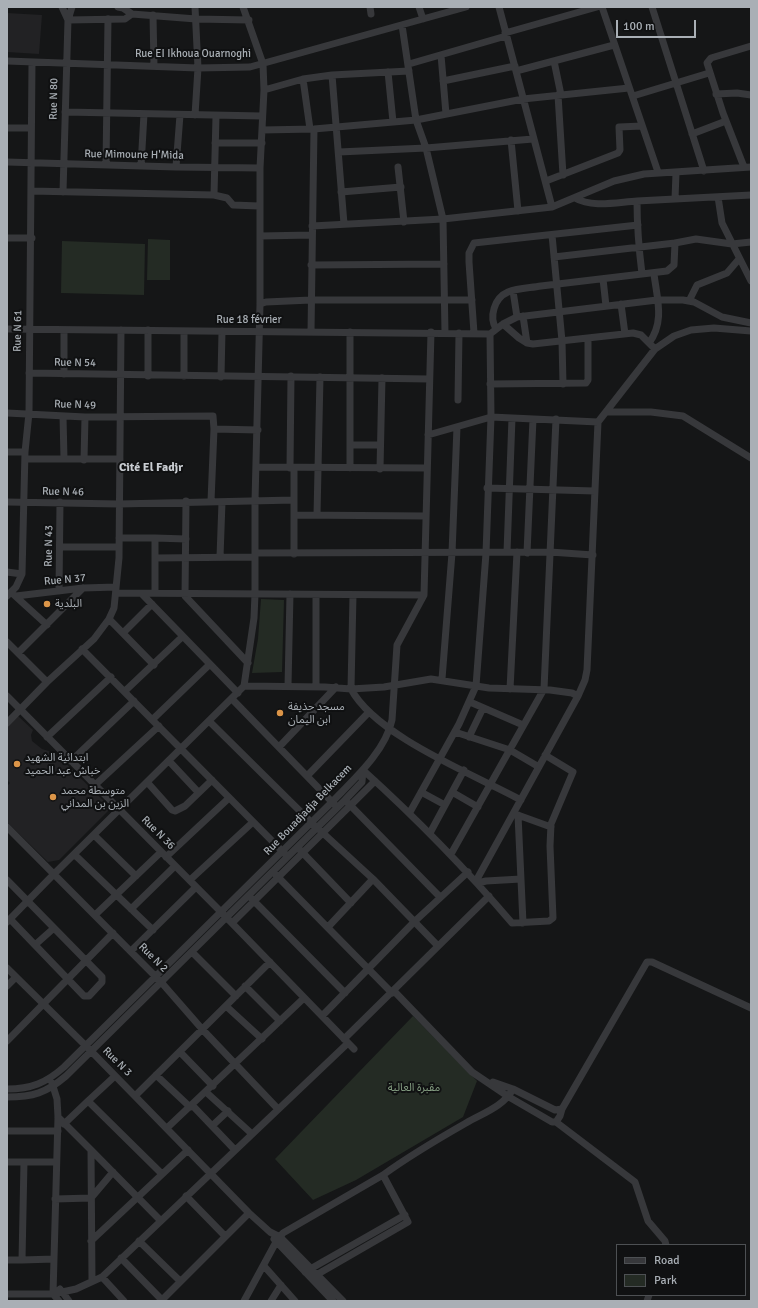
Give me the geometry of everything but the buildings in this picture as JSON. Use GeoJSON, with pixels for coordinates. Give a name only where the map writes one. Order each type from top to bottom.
{"type":"FeatureCollection","features":[{"type":"Feature","properties":{"kind":"street","name":"Rue N 80"},"geometry":{"type":"LineString","coordinates":[[62,7],[68,20],[63,192]]}},
{"type":"Feature","properties":{"kind":"street"},"geometry":{"type":"LineString","coordinates":[[72,7],[68,20],[125,19],[132,14]]}},
{"type":"Feature","properties":{"kind":"street"},"geometry":{"type":"LineString","coordinates":[[118,7],[123,8],[132,14],[196,19],[249,20]]}},
{"type":"Feature","properties":{"kind":"street"},"geometry":{"type":"LineString","coordinates":[[195,7],[198,68],[195,115]]}},
{"type":"Feature","properties":{"kind":"street"},"geometry":{"type":"LineString","coordinates":[[7,880],[28,902],[86,960],[103,979],[89,996],[84,996],[36,944],[9,920],[28,902],[54,874],[75,855],[119,809],[182,749],[244,686],[248,663],[255,594],[255,501],[260,304],[259,206],[264,90],[262,64],[249,20],[243,7]]}},
{"type":"Feature","properties":{"kind":"street"},"geometry":{"type":"LineString","coordinates":[[419,7],[422,19]]}},
{"type":"Feature","properties":{"kind":"street","name":"Rue EI Ikhoua Ouarnoghi"},"geometry":{"type":"LineString","coordinates":[[7,61],[198,68],[250,67],[466,7]]}},
{"type":"Feature","properties":{"kind":"street"},"geometry":{"type":"LineString","coordinates":[[499,7],[552,207]]}},
{"type":"Feature","properties":{"kind":"street"},"geometry":{"type":"LineString","coordinates":[[264,90],[303,79],[332,75],[388,72],[409,67],[505,34],[597,7]]}},
{"type":"Feature","properties":{"kind":"street"},"geometry":{"type":"LineString","coordinates":[[602,7],[658,172]]}},
{"type":"Feature","properties":{"kind":"street"},"geometry":{"type":"LineString","coordinates":[[652,7],[704,171]]}},
{"type":"Feature","properties":{"kind":"street"},"geometry":{"type":"LineString","coordinates":[[153,15],[154,66]]}},
{"type":"Feature","properties":{"kind":"street"},"geometry":{"type":"LineString","coordinates":[[106,166],[108,19]]}},
{"type":"Feature","properties":{"kind":"street"},"geometry":{"type":"LineString","coordinates":[[402,25],[416,120],[426,148],[443,219],[445,333]]}},
{"type":"Feature","properties":{"kind":"street"},"geometry":{"type":"LineString","coordinates":[[443,81],[554,61],[614,45]]}},
{"type":"Feature","properties":{"kind":"street"},"geometry":{"type":"LineString","coordinates":[[312,226],[443,219],[552,207],[614,181],[658,172],[676,173],[748,167],[726,121],[707,64],[711,58],[751,46]]}},
{"type":"Feature","properties":{"kind":"street"},"geometry":{"type":"LineString","coordinates":[[441,55],[446,114]]}},
{"type":"Feature","properties":{"kind":"street"},"geometry":{"type":"LineString","coordinates":[[554,61],[560,95],[563,175]]}},
{"type":"Feature","properties":{"kind":"street","name":"Rue N 61"},"geometry":{"type":"LineString","coordinates":[[11,594],[22,574],[25,455],[29,413],[29,330],[32,238],[30,128],[32,62]]}},
{"type":"Feature","properties":{"kind":"street"},"geometry":{"type":"LineString","coordinates":[[388,72],[393,122]]}},
{"type":"Feature","properties":{"kind":"street"},"geometry":{"type":"LineString","coordinates":[[633,96],[709,73]]}},
{"type":"Feature","properties":{"kind":"street"},"geometry":{"type":"LineString","coordinates":[[332,75],[344,224]]}},
{"type":"Feature","properties":{"kind":"street"},"geometry":{"type":"LineString","coordinates":[[303,79],[312,129],[311,332]]}},
{"type":"Feature","properties":{"kind":"street"},"geometry":{"type":"LineString","coordinates":[[262,130],[312,129],[416,120],[523,99],[629,88]]}},
{"type":"Feature","properties":{"kind":"street"},"geometry":{"type":"LineString","coordinates":[[716,94],[737,93],[751,95]]}},
{"type":"Feature","properties":{"kind":"street"},"geometry":{"type":"LineString","coordinates":[[65,112],[262,116]]}},
{"type":"Feature","properties":{"kind":"street"},"geometry":{"type":"LineString","coordinates":[[141,166],[144,114]]}},
{"type":"Feature","properties":{"kind":"street"},"geometry":{"type":"LineString","coordinates":[[176,167],[180,115]]}},
{"type":"Feature","properties":{"kind":"street"},"geometry":{"type":"LineString","coordinates":[[214,195],[216,116]]}},
{"type":"Feature","properties":{"kind":"street"},"geometry":{"type":"LineString","coordinates":[[692,134],[726,121]]}},
{"type":"Feature","properties":{"kind":"street"},"geometry":{"type":"LineString","coordinates":[[546,182],[618,153],[620,150],[619,127],[642,126]]}},
{"type":"Feature","properties":{"kind":"street"},"geometry":{"type":"LineString","coordinates":[[7,128],[30,128]]}},
{"type":"Feature","properties":{"kind":"street"},"geometry":{"type":"LineString","coordinates":[[339,152],[426,148],[533,139]]}},
{"type":"Feature","properties":{"kind":"street"},"geometry":{"type":"LineString","coordinates":[[511,140],[518,211]]}},
{"type":"Feature","properties":{"kind":"street"},"geometry":{"type":"LineString","coordinates":[[215,143],[262,144]]}},
{"type":"Feature","properties":{"kind":"street","name":"Rue Mimoune H'Mida"},"geometry":{"type":"LineString","coordinates":[[7,162],[106,166],[260,168]]}},
{"type":"Feature","properties":{"kind":"street"},"geometry":{"type":"LineString","coordinates":[[398,167],[404,222]]}},
{"type":"Feature","properties":{"kind":"street"},"geometry":{"type":"LineString","coordinates":[[675,199],[676,173]]}},
{"type":"Feature","properties":{"kind":"street"},"geometry":{"type":"LineString","coordinates":[[341,192],[401,187]]}},
{"type":"Feature","properties":{"kind":"street"},"geometry":{"type":"LineString","coordinates":[[31,191],[214,195],[227,198],[233,205],[259,206]]}},
{"type":"Feature","properties":{"kind":"street"},"geometry":{"type":"LineString","coordinates":[[575,198],[585,203],[593,203],[751,195]]}},
{"type":"Feature","properties":{"kind":"street"},"geometry":{"type":"LineString","coordinates":[[718,197],[722,223],[751,281]]}},
{"type":"Feature","properties":{"kind":"street"},"geometry":{"type":"LineString","coordinates":[[637,201],[642,274]]}},
{"type":"Feature","properties":{"kind":"street"},"geometry":{"type":"LineString","coordinates":[[474,333],[469,253],[474,243],[638,225]]}},
{"type":"Feature","properties":{"kind":"street"},"geometry":{"type":"LineString","coordinates":[[260,236],[312,235]]}},
{"type":"Feature","properties":{"kind":"street"},"geometry":{"type":"LineString","coordinates":[[552,235],[562,341],[563,384]]}},
{"type":"Feature","properties":{"kind":"street"},"geometry":{"type":"LineString","coordinates":[[7,238],[32,238]]}},
{"type":"Feature","properties":{"kind":"street"},"geometry":{"type":"LineString","coordinates":[[554,257],[675,243],[696,238],[732,244],[751,242]]}},
{"type":"Feature","properties":{"kind":"street"},"geometry":{"type":"LineString","coordinates":[[410,812],[441,759],[470,702],[476,686],[486,553],[487,488],[491,417],[490,384],[493,331],[492,319],[497,303],[502,296],[513,291],[557,284],[642,274],[654,274],[667,271],[674,265],[675,243]]}},
{"type":"Feature","properties":{"kind":"street"},"geometry":{"type":"LineString","coordinates":[[689,301],[697,285],[727,273],[739,259]]}},
{"type":"Feature","properties":{"kind":"street"},"geometry":{"type":"LineString","coordinates":[[311,265],[444,264]]}},
{"type":"Feature","properties":{"kind":"street"},"geometry":{"type":"LineString","coordinates":[[649,343],[659,326],[654,274]]}},
{"type":"Feature","properties":{"kind":"street"},"geometry":{"type":"LineString","coordinates":[[603,279],[606,306]]}},
{"type":"Feature","properties":{"kind":"street"},"geometry":{"type":"LineString","coordinates":[[513,291],[526,343]]}},
{"type":"Feature","properties":{"kind":"street"},"geometry":{"type":"LineString","coordinates":[[260,304],[266,302],[311,300],[472,300]]}},
{"type":"Feature","properties":{"kind":"street"},"geometry":{"type":"LineString","coordinates":[[493,331],[503,324],[520,316],[657,300],[689,301],[722,317],[751,323]]}},
{"type":"Feature","properties":{"kind":"street"},"geometry":{"type":"LineString","coordinates":[[621,304],[625,334]]}},
{"type":"Feature","properties":{"kind":"street"},"geometry":{"type":"LineString","coordinates":[[503,324],[526,343],[637,334],[655,349]]}},
{"type":"Feature","properties":{"kind":"street"},"geometry":{"type":"LineString","coordinates":[[477,882],[516,814],[521,800],[578,696],[585,680],[593,555],[598,422],[655,349],[674,336],[691,330],[714,328],[751,330]]}},
{"type":"Feature","properties":{"kind":"street","name":"Rue 18 février"},"geometry":{"type":"LineString","coordinates":[[7,329],[445,333],[474,333],[493,331]]}},
{"type":"Feature","properties":{"kind":"street"},"geometry":{"type":"LineString","coordinates":[[64,330],[64,374]]}},
{"type":"Feature","properties":{"kind":"street"},"geometry":{"type":"LineString","coordinates":[[7,723],[47,682],[94,638],[109,619],[114,608],[119,547],[121,330]]}},
{"type":"Feature","properties":{"kind":"street"},"geometry":{"type":"LineString","coordinates":[[148,330],[148,376]]}},
{"type":"Feature","properties":{"kind":"street"},"geometry":{"type":"LineString","coordinates":[[184,331],[184,376]]}},
{"type":"Feature","properties":{"kind":"street"},"geometry":{"type":"LineString","coordinates":[[221,377],[222,331]]}},
{"type":"Feature","properties":{"kind":"street"},"geometry":{"type":"LineString","coordinates":[[350,332],[350,468]]}},
{"type":"Feature","properties":{"kind":"street"},"geometry":{"type":"LineString","coordinates":[[431,332],[424,595],[397,645],[395,685],[390,730],[363,770],[410,812],[451,854],[512,923],[549,921],[553,918],[550,846],[551,827],[574,772],[545,755]]}},
{"type":"Feature","properties":{"kind":"street"},"geometry":{"type":"LineString","coordinates":[[458,400],[460,333]]}},
{"type":"Feature","properties":{"kind":"street"},"geometry":{"type":"LineString","coordinates":[[490,384],[584,384],[587,382],[588,338]]}},
{"type":"Feature","properties":{"kind":"street","name":"Rue N 54"},"geometry":{"type":"LineString","coordinates":[[29,373],[121,376],[291,376],[430,379]]}},
{"type":"Feature","properties":{"kind":"street"},"geometry":{"type":"LineString","coordinates":[[291,376],[294,554]]}},
{"type":"Feature","properties":{"kind":"street"},"geometry":{"type":"LineString","coordinates":[[317,515],[320,377]]}},
{"type":"Feature","properties":{"kind":"street"},"geometry":{"type":"LineString","coordinates":[[380,469],[382,378]]}},
{"type":"Feature","properties":{"kind":"street"},"geometry":{"type":"LineString","coordinates":[[606,412],[651,412],[683,416],[751,458]]}},
{"type":"Feature","properties":{"kind":"street","name":"Rue N 49"},"geometry":{"type":"LineString","coordinates":[[7,413],[85,417],[211,415],[214,418],[214,430]]}},
{"type":"Feature","properties":{"kind":"street"},"geometry":{"type":"LineString","coordinates":[[63,416],[64,459]]}},
{"type":"Feature","properties":{"kind":"street"},"geometry":{"type":"LineString","coordinates":[[84,460],[85,417]]}},
{"type":"Feature","properties":{"kind":"street"},"geometry":{"type":"LineString","coordinates":[[428,435],[491,417],[598,422]]}},
{"type":"Feature","properties":{"kind":"street"},"geometry":{"type":"LineString","coordinates":[[507,552],[512,418]]}},
{"type":"Feature","properties":{"kind":"street"},"geometry":{"type":"LineString","coordinates":[[527,552],[531,491],[533,419]]}},
{"type":"Feature","properties":{"kind":"street"},"geometry":{"type":"LineString","coordinates":[[451,854],[544,689],[556,419]]}},
{"type":"Feature","properties":{"kind":"street"},"geometry":{"type":"LineString","coordinates":[[442,679],[452,553],[457,427]]}},
{"type":"Feature","properties":{"kind":"street"},"geometry":{"type":"LineString","coordinates":[[210,501],[214,430],[258,430]]}},
{"type":"Feature","properties":{"kind":"street"},"geometry":{"type":"LineString","coordinates":[[350,445],[380,445]]}},
{"type":"Feature","properties":{"kind":"street"},"geometry":{"type":"LineString","coordinates":[[7,452],[64,459],[120,459]]}},
{"type":"Feature","properties":{"kind":"street"},"geometry":{"type":"LineString","coordinates":[[257,467],[380,469],[427,468]]}},
{"type":"Feature","properties":{"kind":"street"},"geometry":{"type":"LineString","coordinates":[[487,488],[531,491],[595,491]]}},
{"type":"Feature","properties":{"kind":"street","name":"Rue N 46"},"geometry":{"type":"LineString","coordinates":[[7,502],[119,504],[186,501],[222,502],[294,500]]}},
{"type":"Feature","properties":{"kind":"street"},"geometry":{"type":"LineString","coordinates":[[186,501],[185,593],[188,601],[248,663]]}},
{"type":"Feature","properties":{"kind":"street","name":"Rue N 43"},"geometry":{"type":"LineString","coordinates":[[59,590],[60,502]]}},
{"type":"Feature","properties":{"kind":"street"},"geometry":{"type":"LineString","coordinates":[[220,557],[222,502]]}},
{"type":"Feature","properties":{"kind":"street"},"geometry":{"type":"LineString","coordinates":[[294,515],[426,516]]}},
{"type":"Feature","properties":{"kind":"street"},"geometry":{"type":"LineString","coordinates":[[119,538],[186,539]]}},
{"type":"Feature","properties":{"kind":"street"},"geometry":{"type":"LineString","coordinates":[[155,538],[155,593]]}},
{"type":"Feature","properties":{"kind":"street"},"geometry":{"type":"LineString","coordinates":[[60,547],[119,547]]}},
{"type":"Feature","properties":{"kind":"street"},"geometry":{"type":"LineString","coordinates":[[155,558],[294,554],[425,554],[507,552],[550,552],[593,555]]}},
{"type":"Feature","properties":{"kind":"street"},"geometry":{"type":"LineString","coordinates":[[510,689],[517,552]]}},
{"type":"Feature","properties":{"kind":"street"},"geometry":{"type":"LineString","coordinates":[[7,572],[22,574]]}},
{"type":"Feature","properties":{"kind":"street"},"geometry":{"type":"LineString","coordinates":[[18,654],[83,588]]}},
{"type":"Feature","properties":{"kind":"street","name":"Rue N 37"},"geometry":{"type":"LineString","coordinates":[[11,594],[83,588],[116,590],[142,594],[424,595]]}},
{"type":"Feature","properties":{"kind":"street"},"geometry":{"type":"LineString","coordinates":[[11,594],[47,625]]}},
{"type":"Feature","properties":{"kind":"street"},"geometry":{"type":"LineString","coordinates":[[142,594],[182,637],[238,693]]}},
{"type":"Feature","properties":{"kind":"street"},"geometry":{"type":"LineString","coordinates":[[288,686],[290,594]]}},
{"type":"Feature","properties":{"kind":"street"},"geometry":{"type":"LineString","coordinates":[[316,595],[316,687]]}},
{"type":"Feature","properties":{"kind":"street"},"geometry":{"type":"LineString","coordinates":[[353,595],[351,689],[355,697],[369,712],[390,730],[441,759],[521,800]]}},
{"type":"Feature","properties":{"kind":"street"},"geometry":{"type":"LineString","coordinates":[[123,633],[152,604]]}},
{"type":"Feature","properties":{"kind":"street"},"geometry":{"type":"LineString","coordinates":[[109,619],[154,665]]}},
{"type":"Feature","properties":{"kind":"street"},"geometry":{"type":"LineString","coordinates":[[125,691],[182,637]]}},
{"type":"Feature","properties":{"kind":"street"},"geometry":{"type":"LineString","coordinates":[[7,642],[47,682]]}},
{"type":"Feature","properties":{"kind":"street"},"geometry":{"type":"LineString","coordinates":[[82,649],[153,719],[285,855]]}},
{"type":"Feature","properties":{"kind":"street"},"geometry":{"type":"LineString","coordinates":[[153,719],[209,664]]}},
{"type":"Feature","properties":{"kind":"street"},"geometry":{"type":"LineString","coordinates":[[47,737],[111,677]]}},
{"type":"Feature","properties":{"kind":"street"},"geometry":{"type":"LineString","coordinates":[[244,686],[336,687],[351,689],[395,685],[431,679],[442,679],[476,686],[510,689],[544,689],[572,693],[578,696]]}},
{"type":"Feature","properties":{"kind":"street"},"geometry":{"type":"LineString","coordinates":[[279,747],[336,687]]}},
{"type":"Feature","properties":{"kind":"street","name":"Rue N 36"},"geometry":{"type":"LineString","coordinates":[[7,696],[224,914],[354,1049]]}},
{"type":"Feature","properties":{"kind":"street"},"geometry":{"type":"LineString","coordinates":[[232,699],[335,805]]}},
{"type":"Feature","properties":{"kind":"street"},"geometry":{"type":"LineString","coordinates":[[71,761],[134,701]]}},
{"type":"Feature","properties":{"kind":"street"},"geometry":{"type":"LineString","coordinates":[[470,702],[524,725]]}},
{"type":"Feature","properties":{"kind":"street"},"geometry":{"type":"LineString","coordinates":[[469,737],[483,708]]}},
{"type":"Feature","properties":{"kind":"street"},"geometry":{"type":"LineString","coordinates":[[307,776],[369,712]]}},
{"type":"Feature","properties":{"kind":"street"},"geometry":{"type":"LineString","coordinates":[[209,721],[315,825],[373,879],[438,946]]}},
{"type":"Feature","properties":{"kind":"street"},"geometry":{"type":"LineString","coordinates":[[95,785],[159,726]]}},
{"type":"Feature","properties":{"kind":"street"},"geometry":{"type":"LineString","coordinates":[[455,732],[510,750],[539,767]]}},
{"type":"Feature","properties":{"kind":"street"},"geometry":{"type":"LineString","coordinates":[[169,761],[198,792]]}},
{"type":"Feature","properties":{"kind":"street","name":"Rue Bouadjadja Belkacem"},"geometry":{"type":"LineString","coordinates":[[335,805],[340,794],[363,770]]}},
{"type":"Feature","properties":{"kind":"street","name":"Rue Bouadjadja Belkacem"},"geometry":{"type":"LineString","coordinates":[[88,1048],[156,976],[224,914],[335,805],[345,800],[362,782],[363,770]]}},
{"type":"Feature","properties":{"kind":"street"},"geometry":{"type":"LineString","coordinates":[[430,833],[464,770]]}},
{"type":"Feature","properties":{"kind":"street"},"geometry":{"type":"LineString","coordinates":[[147,782],[172,810],[175,811],[185,806],[212,780]]}},
{"type":"Feature","properties":{"kind":"street"},"geometry":{"type":"LineString","coordinates":[[232,923],[254,902],[276,875],[300,850],[325,833],[375,781]]}},
{"type":"Feature","properties":{"kind":"street"},"geometry":{"type":"LineString","coordinates":[[422,792],[445,805]]}},
{"type":"Feature","properties":{"kind":"street"},"geometry":{"type":"LineString","coordinates":[[452,792],[478,807]]}},
{"type":"Feature","properties":{"kind":"street"},"geometry":{"type":"LineString","coordinates":[[340,794],[440,897]]}},
{"type":"Feature","properties":{"kind":"street"},"geometry":{"type":"LineString","coordinates":[[95,915],[136,876],[229,798]]}},
{"type":"Feature","properties":{"kind":"street"},"geometry":{"type":"LineString","coordinates":[[516,814],[551,827]]}},
{"type":"Feature","properties":{"kind":"street"},"geometry":{"type":"LineString","coordinates":[[516,814],[523,923]]}},
{"type":"Feature","properties":{"kind":"street"},"geometry":{"type":"LineString","coordinates":[[190,880],[253,822]]}},
{"type":"Feature","properties":{"kind":"street","name":"Rue Bouadjadja Belkacem"},"geometry":{"type":"LineString","coordinates":[[7,1097],[30,1096],[38,1094],[51,1083],[192,952],[224,914],[276,875],[285,855],[300,850],[315,825]]}},
{"type":"Feature","properties":{"kind":"street","name":"Rue N 2"},"geometry":{"type":"LineString","coordinates":[[7,827],[156,976],[202,1029],[278,1108]]}},
{"type":"Feature","properties":{"kind":"street"},"geometry":{"type":"LineString","coordinates":[[94,835],[136,876]]}},
{"type":"Feature","properties":{"kind":"street"},"geometry":{"type":"LineString","coordinates":[[300,850],[351,903]]}},
{"type":"Feature","properties":{"kind":"street"},"geometry":{"type":"LineString","coordinates":[[75,855],[153,930]]}},
{"type":"Feature","properties":{"kind":"street"},"geometry":{"type":"LineString","coordinates":[[131,909],[175,866]]}},
{"type":"Feature","properties":{"kind":"street"},"geometry":{"type":"LineString","coordinates":[[322,1016],[414,922],[468,872]]}},
{"type":"Feature","properties":{"kind":"street"},"geometry":{"type":"LineString","coordinates":[[276,875],[472,1072],[549,1122],[556,1122],[635,1182],[648,1220],[666,1244]]}},
{"type":"Feature","properties":{"kind":"street"},"geometry":{"type":"LineString","coordinates":[[328,927],[373,879]]}},
{"type":"Feature","properties":{"kind":"street"},"geometry":{"type":"LineString","coordinates":[[477,882],[521,879]]}},
{"type":"Feature","properties":{"kind":"street"},"geometry":{"type":"LineString","coordinates":[[131,951],[196,887]]}},
{"type":"Feature","properties":{"kind":"street"},"geometry":{"type":"LineString","coordinates":[[249,896],[345,993]]}},
{"type":"Feature","properties":{"kind":"street"},"geometry":{"type":"LineString","coordinates":[[7,1294],[53,1294],[76,1289],[102,1277],[160,1220],[252,1134],[489,896]]}},
{"type":"Feature","properties":{"kind":"street"},"geometry":{"type":"LineString","coordinates":[[36,944],[54,928]]}},
{"type":"Feature","properties":{"kind":"street"},"geometry":{"type":"LineString","coordinates":[[7,1041],[113,933]]}},
{"type":"Feature","properties":{"kind":"street"},"geometry":{"type":"LineString","coordinates":[[192,952],[236,996]]}},
{"type":"Feature","properties":{"kind":"street"},"geometry":{"type":"LineString","coordinates":[[135,1096],[270,962]]}},
{"type":"Feature","properties":{"kind":"street"},"geometry":{"type":"LineString","coordinates":[[556,1122],[562,1109],[647,962],[652,962],[751,1008]]}},
{"type":"Feature","properties":{"kind":"street","name":"Rue N 3"},"geometry":{"type":"LineString","coordinates":[[7,968],[167,1128],[210,1174],[314,1276]]}},
{"type":"Feature","properties":{"kind":"street"},"geometry":{"type":"LineString","coordinates":[[7,986],[16,977]]}},
{"type":"Feature","properties":{"kind":"street"},"geometry":{"type":"LineString","coordinates":[[246,986],[280,1021]]}},
{"type":"Feature","properties":{"kind":"street"},"geometry":{"type":"LineString","coordinates":[[167,1128],[304,998]]}},
{"type":"Feature","properties":{"kind":"street"},"geometry":{"type":"LineString","coordinates":[[226,1006],[262,1038]]}},
{"type":"Feature","properties":{"kind":"street"},"geometry":{"type":"LineString","coordinates":[[180,1052],[213,1086]]}},
{"type":"Feature","properties":{"kind":"street"},"geometry":{"type":"LineString","coordinates":[[156,1075],[191,1106],[235,1150]]}},
{"type":"Feature","properties":{"kind":"street"},"geometry":{"type":"LineString","coordinates":[[64,1124],[115,1076]]}},
{"type":"Feature","properties":{"kind":"street"},"geometry":{"type":"LineString","coordinates":[[484,1079],[513,1089],[555,1110],[562,1109]]}},
{"type":"Feature","properties":{"kind":"street"},"geometry":{"type":"LineString","coordinates":[[51,1083],[57,1099],[58,1117],[55,1199],[55,1283],[53,1294]]}},
{"type":"Feature","properties":{"kind":"street","name":"Rue Bouadjadja Belkacem"},"geometry":{"type":"LineString","coordinates":[[7,1089],[33,1087],[51,1083]]}},
{"type":"Feature","properties":{"kind":"street"},"geometry":{"type":"LineString","coordinates":[[244,1301],[278,1240],[286,1231],[383,1175],[448,1134],[500,1104],[509,1097],[513,1089]]}},
{"type":"Feature","properties":{"kind":"street"},"geometry":{"type":"LineString","coordinates":[[206,1092],[252,1134]]}},
{"type":"Feature","properties":{"kind":"street"},"geometry":{"type":"LineString","coordinates":[[88,1101],[162,1174]]}},
{"type":"Feature","properties":{"kind":"street"},"geometry":{"type":"LineString","coordinates":[[212,1126],[228,1111]]}},
{"type":"Feature","properties":{"kind":"street"},"geometry":{"type":"LineString","coordinates":[[58,1117],[160,1220]]}},
{"type":"Feature","properties":{"kind":"street"},"geometry":{"type":"LineString","coordinates":[[7,1131],[58,1131]]}},
{"type":"Feature","properties":{"kind":"street"},"geometry":{"type":"LineString","coordinates":[[91,1150],[92,1281]]}},
{"type":"Feature","properties":{"kind":"street"},"geometry":{"type":"LineString","coordinates":[[91,1241],[188,1150]]}},
{"type":"Feature","properties":{"kind":"street"},"geometry":{"type":"LineString","coordinates":[[7,1162],[56,1162]]}},
{"type":"Feature","properties":{"kind":"street"},"geometry":{"type":"LineString","coordinates":[[22,1260],[24,1162]]}},
{"type":"Feature","properties":{"kind":"street"},"geometry":{"type":"LineString","coordinates":[[55,1199],[91,1198],[113,1172]]}},
{"type":"Feature","properties":{"kind":"street"},"geometry":{"type":"LineString","coordinates":[[314,1276],[406,1223],[408,1220],[383,1175]]}},
{"type":"Feature","properties":{"kind":"street"},"geometry":{"type":"LineString","coordinates":[[186,1196],[224,1236]]}},
{"type":"Feature","properties":{"kind":"street"},"geometry":{"type":"LineString","coordinates":[[121,1258],[161,1300],[224,1236],[249,1213]]}},
{"type":"Feature","properties":{"kind":"street"},"geometry":{"type":"LineString","coordinates":[[308,1270],[405,1215]]}},
{"type":"Feature","properties":{"kind":"street"},"geometry":{"type":"LineString","coordinates":[[139,1241],[180,1281]]}},
{"type":"Feature","properties":{"kind":"street"},"geometry":{"type":"LineString","coordinates":[[7,1260],[54,1259]]}},
{"type":"Feature","properties":{"kind":"street"},"geometry":{"type":"LineString","coordinates":[[264,1266],[295,1301]]}},
{"type":"Feature","properties":{"kind":"street"},"geometry":{"type":"LineString","coordinates":[[314,1276],[333,1301]]}},
{"type":"Feature","properties":{"kind":"street"},"geometry":{"type":"LineString","coordinates":[[314,1276],[343,1301]]}},
{"type":"Feature","properties":{"kind":"street"},"geometry":{"type":"LineString","coordinates":[[102,1277],[124,1301]]}},
{"type":"Feature","properties":{"kind":"street"},"geometry":{"type":"LineString","coordinates":[[55,1283],[69,1301]]}},
{"type":"Feature","properties":{"kind":"street"},"geometry":{"type":"LineString","coordinates":[[271,1301],[281,1285]]}},
{"type":"Feature","properties":{"kind":"street"},"geometry":{"type":"LineString","coordinates":[[53,1294],[59,1301]]}},
{"type":"Feature","properties":{"kind":"shaded area"},"geometry":{"type":"Polygon","coordinates":[[[7,13],[42,15],[39,54],[7,52],[7,13]]]}},
{"type":"Feature","properties":{"kind":"shaded area","name":"متوسطة محمد الزين بن المداني"},"geometry":{"type":"Polygon","coordinates":[[[18,716],[33,730],[31,735],[32,741],[42,749],[55,753],[111,808],[59,860],[48,862],[7,822],[7,786],[10,783],[7,780],[7,727],[18,716]]]}},
{"type":"Feature","properties":{"kind":"green space"},"geometry":{"type":"Polygon","coordinates":[[[148,239],[170,240],[170,280],[147,280],[148,239]]]}},
{"type":"Feature","properties":{"kind":"green space"},"geometry":{"type":"Polygon","coordinates":[[[62,241],[145,244],[144,295],[61,293],[62,241]]]}},
{"type":"Feature","properties":{"kind":"green space"},"geometry":{"type":"Polygon","coordinates":[[[261,599],[284,600],[282,672],[252,673],[258,639],[261,599]]]}},
{"type":"Feature","properties":{"kind":"green space","name":"مقبرة العالية"},"geometry":{"type":"Polygon","coordinates":[[[413,1016],[477,1081],[463,1117],[356,1180],[313,1200],[275,1159],[413,1016]]]}},
{"type":"Feature","properties":{"kind":"place","name":"البلدية"},"geometry":{"type":"Point","coordinates":[47,604]}},
{"type":"Feature","properties":{"kind":"place","name":"مسجد حذيفة ابن اليمان"},"geometry":{"type":"Point","coordinates":[280,713]}},
{"type":"Feature","properties":{"kind":"place","name":"ابتدائية الشهيد خباش عبد الحميد"},"geometry":{"type":"Point","coordinates":[17,764]}},
{"type":"Feature","properties":{"kind":"place","name":"متوسطة محمد الزين بن المداني"},"geometry":{"type":"Point","coordinates":[53,797]}},
{"type":"Feature","properties":{"kind":"district","name":"Cité El Fadjr"},"geometry":{"type":"Point","coordinates":[151,468]}}]}
